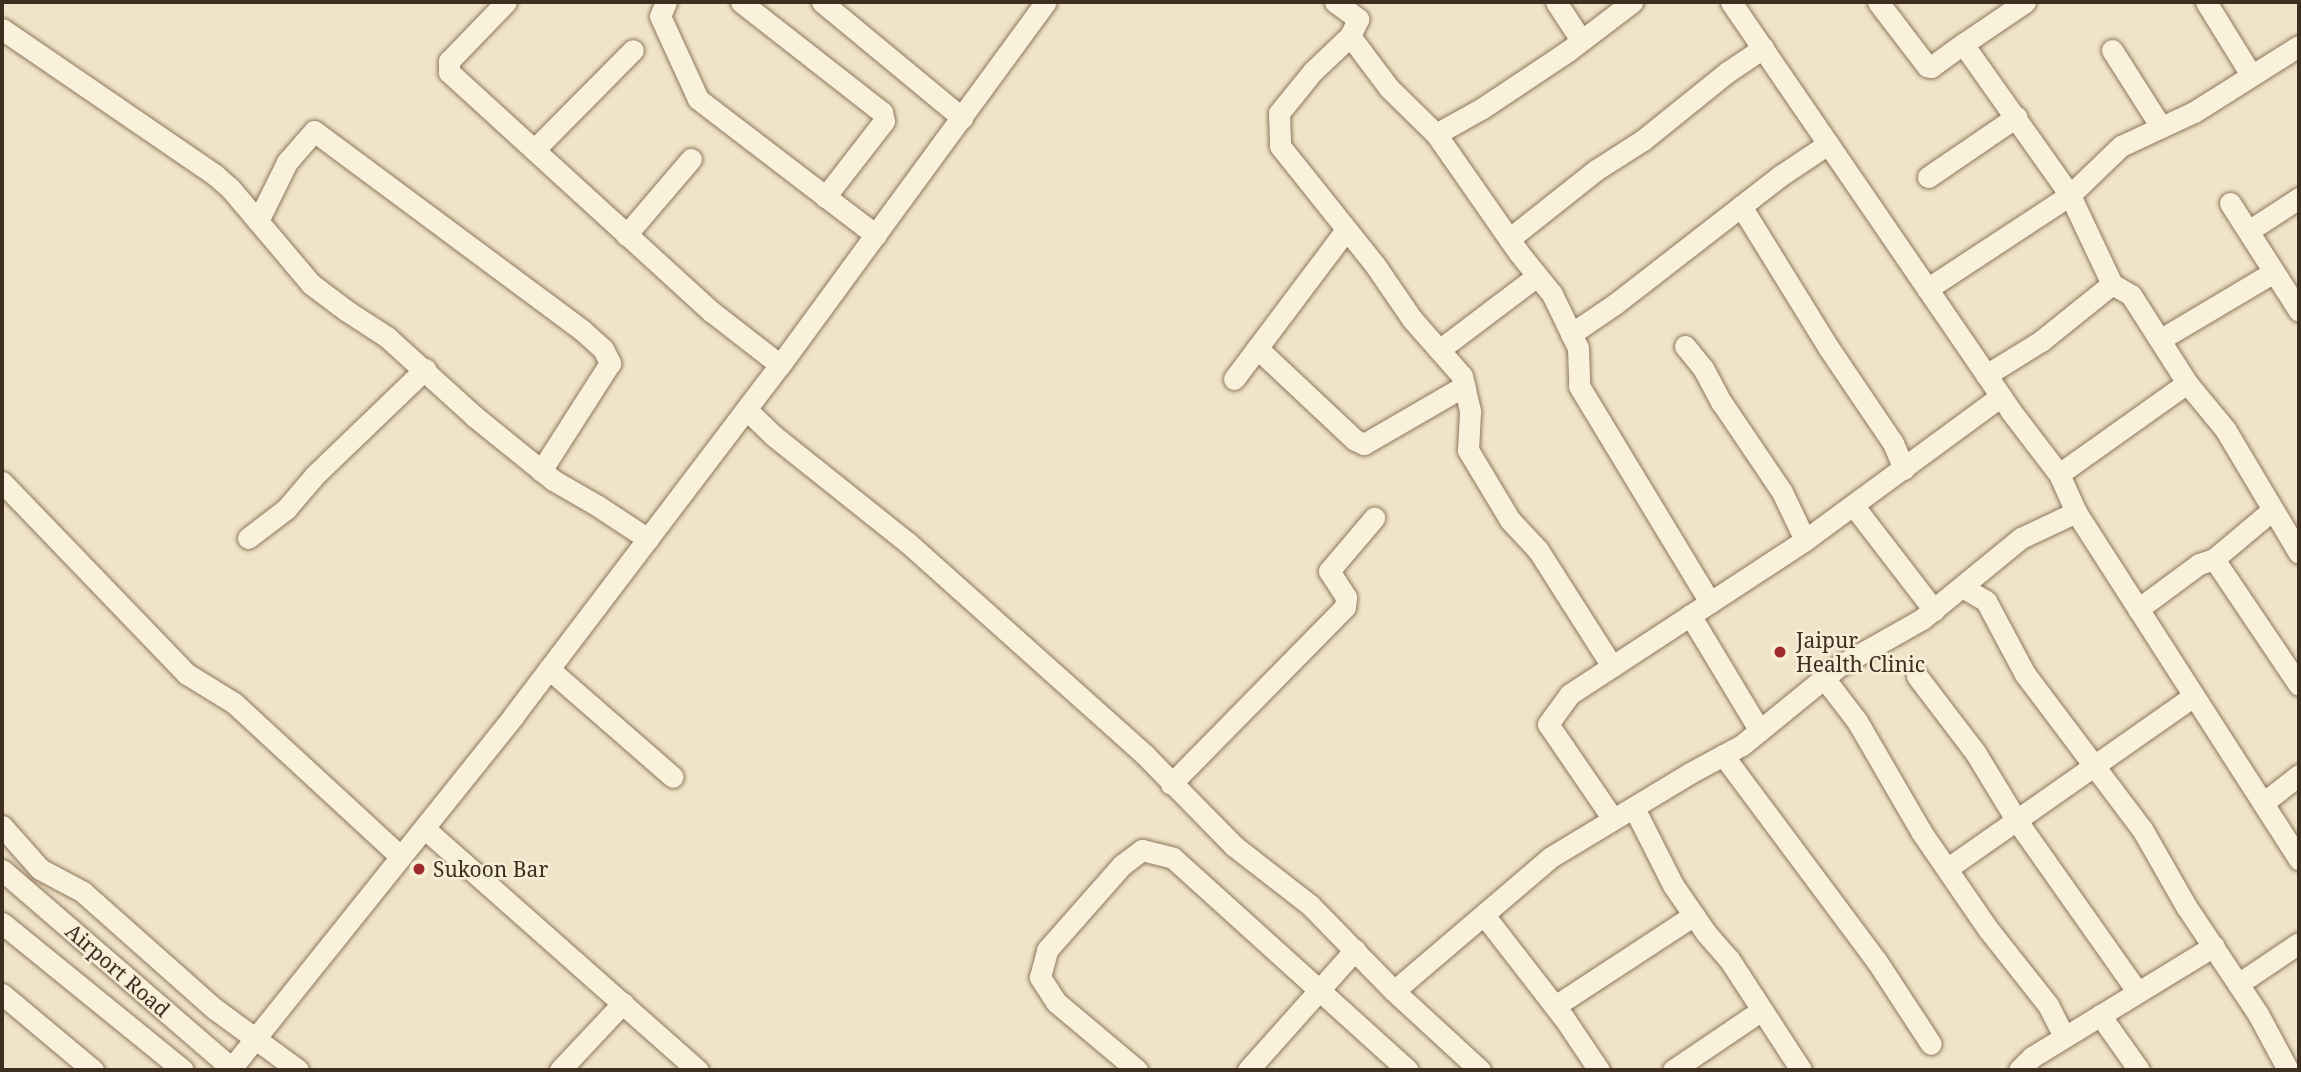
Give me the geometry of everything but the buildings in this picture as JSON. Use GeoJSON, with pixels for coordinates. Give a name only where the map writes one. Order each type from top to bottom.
{"type":"FeatureCollection","features":[{"type":"Feature","properties":{"kind":"street"},"geometry":{"type":"LineString","coordinates":[[506,2],[449,61],[449,72],[712,312],[780,365]]}},
{"type":"Feature","properties":{"kind":"street"},"geometry":{"type":"LineString","coordinates":[[666,2],[660,16],[698,99],[876,235]]}},
{"type":"Feature","properties":{"kind":"street"},"geometry":{"type":"LineString","coordinates":[[741,2],[882,112],[884,121],[825,197]]}},
{"type":"Feature","properties":{"kind":"street"},"geometry":{"type":"LineString","coordinates":[[822,2],[962,118]]}},
{"type":"Feature","properties":{"kind":"street"},"geometry":{"type":"LineString","coordinates":[[1335,2],[1359,19],[1389,88],[1436,134],[1509,239],[1552,294],[1578,348],[1579,386],[1710,602]]}},
{"type":"Feature","properties":{"kind":"street"},"geometry":{"type":"LineString","coordinates":[[1556,2],[1581,40]]}},
{"type":"Feature","properties":{"kind":"street"},"geometry":{"type":"LineString","coordinates":[[1436,134],[1481,109],[1632,2]]}},
{"type":"Feature","properties":{"kind":"street"},"geometry":{"type":"LineString","coordinates":[[1731,2],[1986,375],[2059,474],[2076,512],[2299,860]]}},
{"type":"Feature","properties":{"kind":"street"},"geometry":{"type":"LineString","coordinates":[[1878,2],[1927,66],[1931,67],[2025,2]]}},
{"type":"Feature","properties":{"kind":"street"},"geometry":{"type":"LineString","coordinates":[[2206,2],[2251,75]]}},
{"type":"Feature","properties":{"kind":"street"},"geometry":{"type":"LineString","coordinates":[[232,1070],[549,669],[747,410],[1043,4]]}},
{"type":"Feature","properties":{"kind":"street"},"geometry":{"type":"LineString","coordinates":[[1359,19],[1279,113],[1280,146],[1375,265],[1412,319],[1462,376],[1470,412],[1468,450],[1510,520],[1538,550],[1612,666]]}},
{"type":"Feature","properties":{"kind":"street"},"geometry":{"type":"LineString","coordinates":[[2,29],[215,175],[311,284],[346,311],[387,337],[474,416],[541,471],[648,539]]}},
{"type":"Feature","properties":{"kind":"street"},"geometry":{"type":"LineString","coordinates":[[1963,44],[2070,195],[2112,284],[2131,295],[2187,383],[2225,429],[2299,553]]}},
{"type":"Feature","properties":{"kind":"street"},"geometry":{"type":"LineString","coordinates":[[1927,289],[2070,195],[2121,146],[2194,112],[2299,46]]}},
{"type":"Feature","properties":{"kind":"street"},"geometry":{"type":"LineString","coordinates":[[1509,239],[1596,170],[1643,139],[1726,73],[1763,48]]}},
{"type":"Feature","properties":{"kind":"street"},"geometry":{"type":"LineString","coordinates":[[535,149],[633,50]]}},
{"type":"Feature","properties":{"kind":"street"},"geometry":{"type":"LineString","coordinates":[[2112,50],[2161,127]]}},
{"type":"Feature","properties":{"kind":"street"},"geometry":{"type":"LineString","coordinates":[[1928,177],[2016,117]]}},
{"type":"Feature","properties":{"kind":"street"},"geometry":{"type":"LineString","coordinates":[[258,221],[287,162],[314,131],[583,331],[603,349],[610,363],[541,471]]}},
{"type":"Feature","properties":{"kind":"street"},"geometry":{"type":"LineString","coordinates":[[1571,334],[1741,206],[1829,144]]}},
{"type":"Feature","properties":{"kind":"street"},"geometry":{"type":"LineString","coordinates":[[626,234],[691,159]]}},
{"type":"Feature","properties":{"kind":"street"},"geometry":{"type":"LineString","coordinates":[[2250,230],[2299,198]]}},
{"type":"Feature","properties":{"kind":"street"},"geometry":{"type":"LineString","coordinates":[[2230,203],[2250,230],[2299,311]]}},
{"type":"Feature","properties":{"kind":"street"},"geometry":{"type":"LineString","coordinates":[[1741,206],[1828,347],[1893,443],[1904,469]]}},
{"type":"Feature","properties":{"kind":"street"},"geometry":{"type":"LineString","coordinates":[[1234,379],[1346,230]]}},
{"type":"Feature","properties":{"kind":"street"},"geometry":{"type":"LineString","coordinates":[[2161,339],[2274,272]]}},
{"type":"Feature","properties":{"kind":"street"},"geometry":{"type":"LineString","coordinates":[[1439,350],[1537,276]]}},
{"type":"Feature","properties":{"kind":"street"},"geometry":{"type":"LineString","coordinates":[[1986,375],[2042,341],[2112,284]]}},
{"type":"Feature","properties":{"kind":"street"},"geometry":{"type":"LineString","coordinates":[[1685,346],[1703,368],[1722,403],[1782,492],[1805,540]]}},
{"type":"Feature","properties":{"kind":"street"},"geometry":{"type":"LineString","coordinates":[[1257,348],[1355,440],[1364,444],[1464,386]]}},
{"type":"Feature","properties":{"kind":"street"},"geometry":{"type":"LineString","coordinates":[[248,538],[286,509],[315,475],[425,369]]}},
{"type":"Feature","properties":{"kind":"street"},"geometry":{"type":"LineString","coordinates":[[2059,474],[2187,383]]}},
{"type":"Feature","properties":{"kind":"street"},"geometry":{"type":"LineString","coordinates":[[1613,819],[1548,724],[1570,694],[1805,540],[2001,396]]}},
{"type":"Feature","properties":{"kind":"street"},"geometry":{"type":"LineString","coordinates":[[747,410],[774,436],[907,541],[1144,754],[1234,846],[1310,905],[1394,991],[1480,1070]]}},
{"type":"Feature","properties":{"kind":"street"},"geometry":{"type":"LineString","coordinates":[[2,482],[187,674],[233,703],[401,857]]}},
{"type":"Feature","properties":{"kind":"street"},"geometry":{"type":"LineString","coordinates":[[1853,505],[1934,610]]}},
{"type":"Feature","properties":{"kind":"street"},"geometry":{"type":"LineString","coordinates":[[2138,609],[2199,564],[2214,559],[2272,511]]}},
{"type":"Feature","properties":{"kind":"street"},"geometry":{"type":"LineString","coordinates":[[1394,991],[1551,858],[1760,731],[1824,678],[1934,610],[2021,538],[2076,512]]}},
{"type":"Feature","properties":{"kind":"street"},"geometry":{"type":"LineString","coordinates":[[1171,784],[1345,607],[1346,597],[1329,571],[1374,518]]}},
{"type":"Feature","properties":{"kind":"street"},"geometry":{"type":"LineString","coordinates":[[2214,559],[2299,685]]}},
{"type":"Feature","properties":{"kind":"street"},"geometry":{"type":"LineString","coordinates":[[1962,587],[1986,601],[2025,674],[2142,830],[2288,1070]]}},
{"type":"Feature","properties":{"kind":"street"},"geometry":{"type":"LineString","coordinates":[[1690,615],[1760,731]]}},
{"type":"Feature","properties":{"kind":"street"},"geometry":{"type":"LineString","coordinates":[[549,669],[673,777]]}},
{"type":"Feature","properties":{"kind":"street"},"geometry":{"type":"LineString","coordinates":[[1917,676],[1975,752],[2017,821],[2137,991]]}},
{"type":"Feature","properties":{"kind":"street"},"geometry":{"type":"LineString","coordinates":[[1824,678],[1857,721],[1922,833],[1988,929],[2048,1004],[2064,1037]]}},
{"type":"Feature","properties":{"kind":"street"},"geometry":{"type":"LineString","coordinates":[[1948,868],[2194,696]]}},
{"type":"Feature","properties":{"kind":"street"},"geometry":{"type":"LineString","coordinates":[[1723,755],[1875,960],[1931,1044]]}},
{"type":"Feature","properties":{"kind":"street"},"geometry":{"type":"LineString","coordinates":[[2263,803],[2299,775]]}},
{"type":"Feature","properties":{"kind":"street"},"geometry":{"type":"LineString","coordinates":[[1634,807],[1673,885],[1729,959],[1801,1070]]}},
{"type":"Feature","properties":{"kind":"street"},"geometry":{"type":"LineString","coordinates":[[2,826],[40,869],[83,892],[215,1009],[298,1070]]}},
{"type":"Feature","properties":{"kind":"street"},"geometry":{"type":"LineString","coordinates":[[424,828],[698,1070]]}},
{"type":"Feature","properties":{"kind":"street"},"geometry":{"type":"LineString","coordinates":[[1137,1070],[1056,1002],[1040,977],[1046,950],[1122,865],[1142,850],[1173,858],[1317,992],[1408,1070]]}},
{"type":"Feature","properties":{"kind":"street","name":"Airport Road"},"geometry":{"type":"LineString","coordinates":[[2,870],[232,1070]]}},
{"type":"Feature","properties":{"kind":"street"},"geometry":{"type":"LineString","coordinates":[[1485,915],[1555,1006],[1599,1070]]}},
{"type":"Feature","properties":{"kind":"street"},"geometry":{"type":"LineString","coordinates":[[1555,1006],[1694,915]]}},
{"type":"Feature","properties":{"kind":"street","name":"Airport Road"},"geometry":{"type":"LineString","coordinates":[[2,923],[183,1070]]}},
{"type":"Feature","properties":{"kind":"street"},"geometry":{"type":"LineString","coordinates":[[2238,984],[2299,943]]}},
{"type":"Feature","properties":{"kind":"street"},"geometry":{"type":"LineString","coordinates":[[2019,1070],[2032,1057],[2214,946]]}},
{"type":"Feature","properties":{"kind":"street"},"geometry":{"type":"LineString","coordinates":[[1248,1070],[1354,950]]}},
{"type":"Feature","properties":{"kind":"street"},"geometry":{"type":"LineString","coordinates":[[2,994],[93,1070]]}},
{"type":"Feature","properties":{"kind":"street"},"geometry":{"type":"LineString","coordinates":[[559,1070],[623,1003]]}},
{"type":"Feature","properties":{"kind":"street"},"geometry":{"type":"LineString","coordinates":[[1673,1070],[1762,1010]]}},
{"type":"Feature","properties":{"kind":"street"},"geometry":{"type":"LineString","coordinates":[[2100,1015],[2139,1070]]}},
{"type":"Feature","properties":{"kind":"place","name":"Jaipur Health Clinic"},"geometry":{"type":"Point","coordinates":[1780,652]}},
{"type":"Feature","properties":{"kind":"place","name":"Sukoon Bar"},"geometry":{"type":"Point","coordinates":[419,869]}}]}
